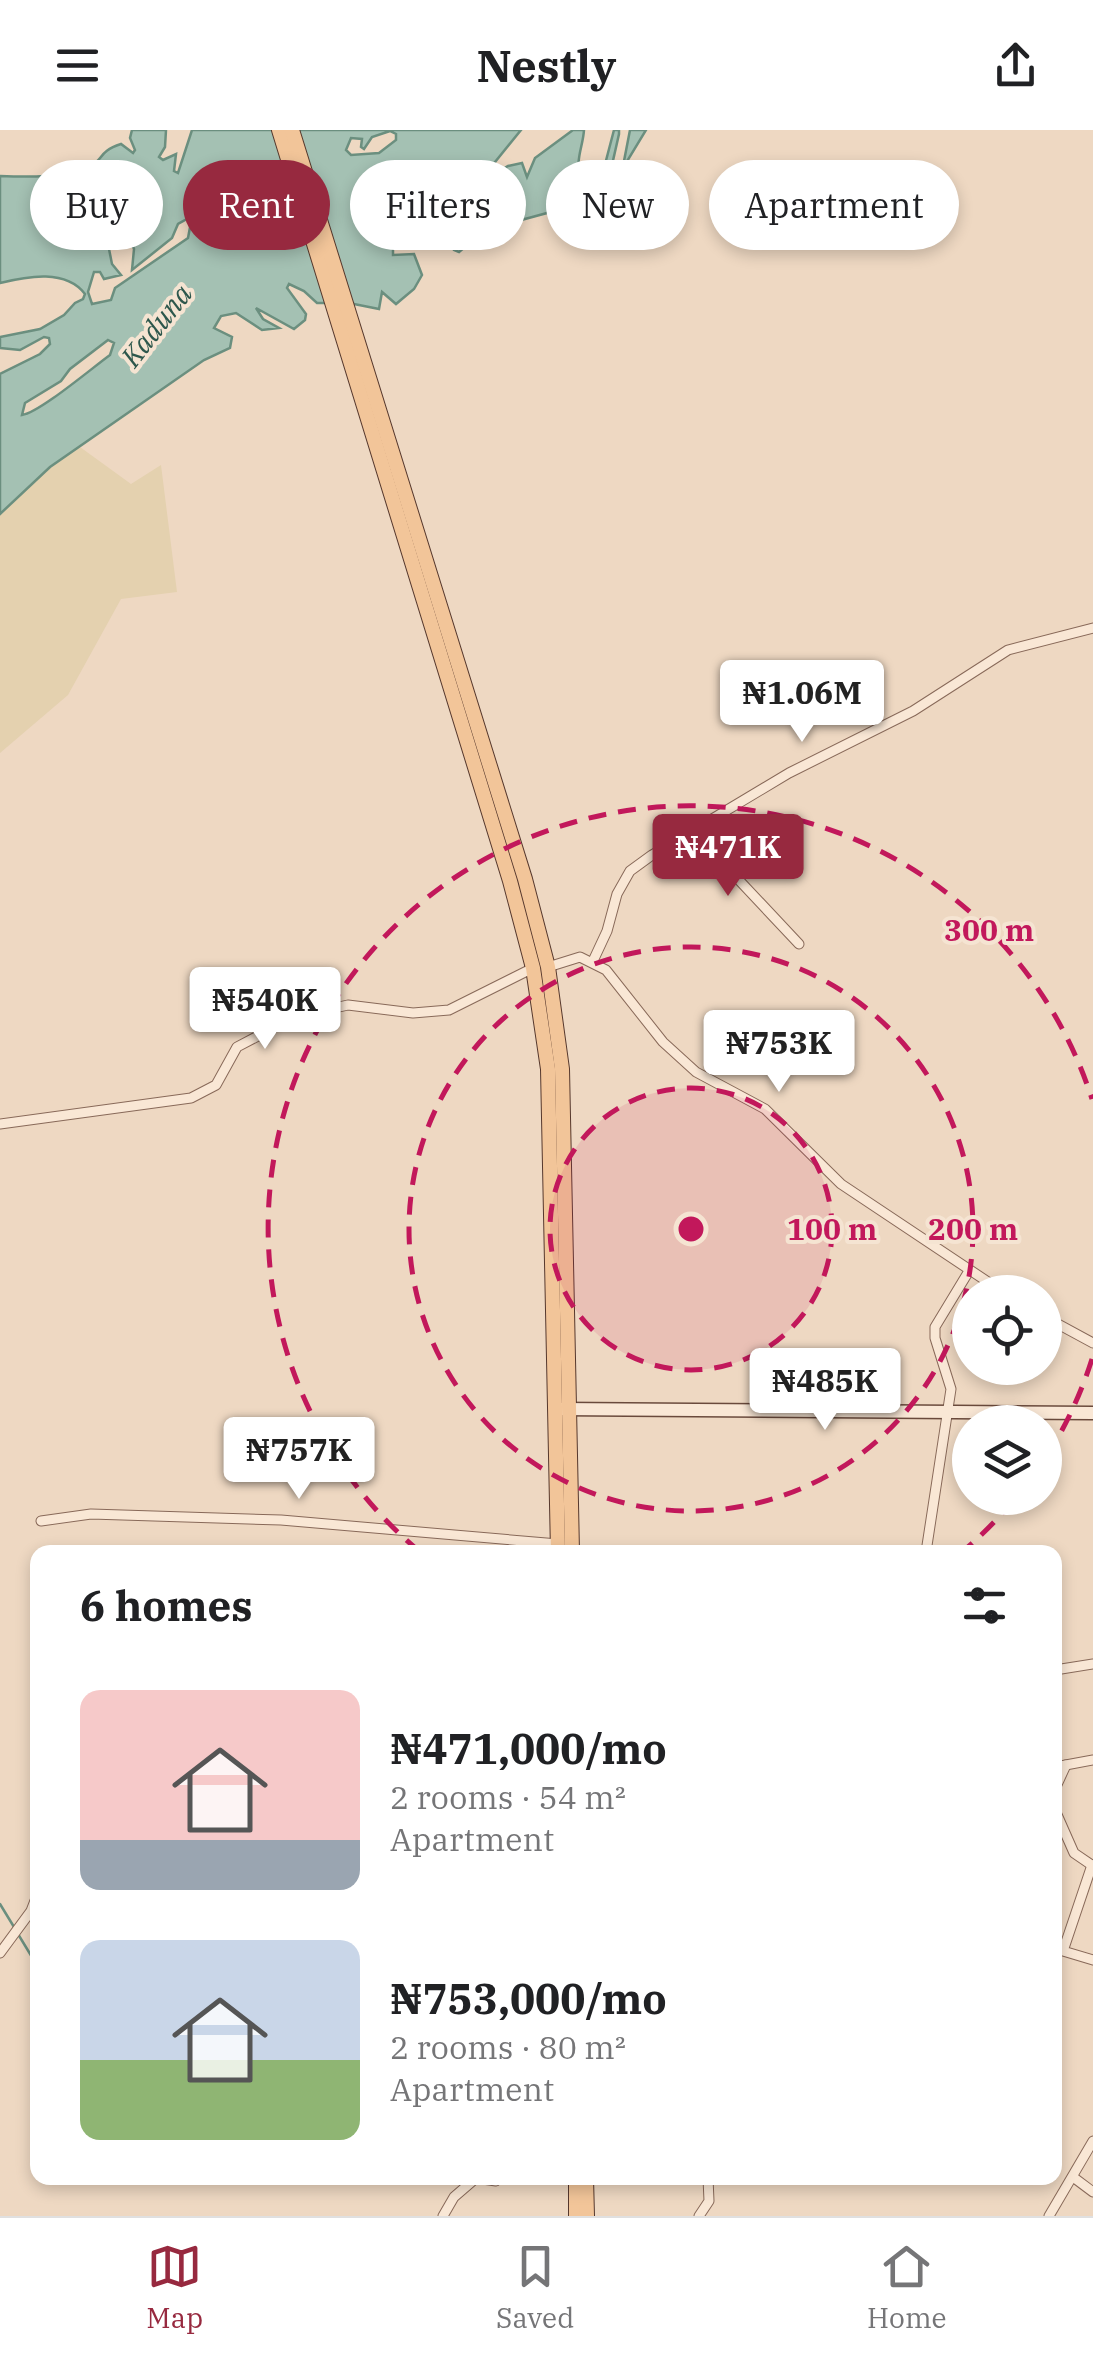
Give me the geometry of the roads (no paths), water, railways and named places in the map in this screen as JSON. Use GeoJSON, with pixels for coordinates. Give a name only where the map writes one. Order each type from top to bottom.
{"type":"FeatureCollection","features":[{"type":"Feature","properties":{"kind":"main road"},"geometry":{"type":"LineString","coordinates":[[279,130],[347,326]]}},
{"type":"Feature","properties":{"kind":"main road"},"geometry":{"type":"LineString","coordinates":[[292,130],[504,862],[541,967],[572,1545]]}},
{"type":"Feature","properties":{"kind":"main road"},"geometry":{"type":"LineString","coordinates":[[563,1409],[1093,1413]]}},
{"type":"Feature","properties":{"kind":"main road"},"geometry":{"type":"LineString","coordinates":[[558,1545],[563,1409]]}},
{"type":"Feature","properties":{"kind":"main road"},"geometry":{"type":"LineString","coordinates":[[576,2185],[576,2216]]}},
{"type":"Feature","properties":{"kind":"main road"},"geometry":{"type":"LineString","coordinates":[[586,2185],[586,2216]]}},
{"type":"Feature","properties":{"kind":"street"},"geometry":{"type":"LineString","coordinates":[[592,961],[617,894],[630,871],[789,773],[912,712],[1008,650],[1093,628]]}},
{"type":"Feature","properties":{"kind":"street"},"geometry":{"type":"LineString","coordinates":[[697,828],[705,844],[799,944]]}},
{"type":"Feature","properties":{"kind":"street"},"geometry":{"type":"LineString","coordinates":[[0,1124],[191,1098],[216,1085],[237,1047],[294,1017],[348,1006],[413,1014],[448,1010],[541,967],[580,958],[606,970],[663,1042],[696,1072],[765,1109],[840,1184],[975,1275]]}},
{"type":"Feature","properties":{"kind":"street"},"geometry":{"type":"LineString","coordinates":[[927,1545],[951,1389],[935,1338],[936,1328],[969,1271]]}},
{"type":"Feature","properties":{"kind":"street"},"geometry":{"type":"LineString","coordinates":[[1062,1326],[1093,1343]]}},
{"type":"Feature","properties":{"kind":"street"},"geometry":{"type":"LineString","coordinates":[[40,1521],[91,1514],[282,1520],[528,1545]]}},
{"type":"Feature","properties":{"kind":"street"},"geometry":{"type":"LineString","coordinates":[[1062,1669],[1093,1664]]}},
{"type":"Feature","properties":{"kind":"street"},"geometry":{"type":"LineString","coordinates":[[1062,1766],[1093,1760]]}},
{"type":"Feature","properties":{"kind":"street"},"geometry":{"type":"LineString","coordinates":[[1062,1826],[1074,1853],[1093,1865],[1064,1952],[1093,1960]]}},
{"type":"Feature","properties":{"kind":"street"},"geometry":{"type":"LineString","coordinates":[[0,1952],[30,1912]]}},
{"type":"Feature","properties":{"kind":"street"},"geometry":{"type":"LineString","coordinates":[[1049,2216],[1093,2142]]}},
{"type":"Feature","properties":{"kind":"street"},"geometry":{"type":"LineString","coordinates":[[1073,2177],[1093,2192]]}},
{"type":"Feature","properties":{"kind":"street"},"geometry":{"type":"LineString","coordinates":[[444,2216],[454,2198],[468,2185]]}},
{"type":"Feature","properties":{"kind":"street"},"geometry":{"type":"LineString","coordinates":[[699,2216],[709,2201],[708,2185]]}},
{"type":"Feature","properties":{"kind":"water"},"geometry":{"type":"Polygon","coordinates":[[[132,130],[166,130],[165,147],[159,157],[163,160],[98,160],[121,144],[133,153],[130,138],[132,130]]]}},
{"type":"Feature","properties":{"kind":"water","name":"Kaduna"},"geometry":{"type":"Polygon","coordinates":[[[192,130],[521,130],[497,160],[350,160],[350,250],[414,254],[422,275],[414,289],[396,304],[382,292],[379,309],[349,303],[317,303],[289,284],[287,288],[306,314],[294,329],[256,308],[263,319],[279,328],[262,330],[236,313],[221,316],[214,328],[232,337],[230,348],[204,360],[50,467],[0,514],[0,374],[40,354],[50,344],[49,338],[44,337],[20,350],[0,348],[0,337],[40,329],[64,315],[85,294],[68,281],[46,276],[0,283],[0,176],[30,176],[30,250],[109,250],[112,264],[121,275],[104,279],[100,272],[94,272],[88,292],[92,304],[111,300],[115,288],[183,241],[183,250],[330,250],[330,160],[183,160],[183,221],[163,245],[163,160],[176,154],[174,171],[178,173],[192,130]],[[390,131],[372,137],[364,149],[362,139],[351,138],[346,150],[351,155],[379,153],[396,140],[396,134],[390,131]],[[108,340],[70,369],[61,381],[25,403],[22,415],[53,399],[110,355],[114,343],[108,340]]]}},
{"type":"Feature","properties":{"kind":"water"},"geometry":{"type":"Polygon","coordinates":[[[573,130],[584,130],[579,160],[546,160],[546,213],[526,219],[526,174],[535,158],[573,130]]]}},
{"type":"Feature","properties":{"kind":"water"},"geometry":{"type":"Polygon","coordinates":[[[614,130],[619,130],[613,160],[606,160],[614,130]]]}},
{"type":"Feature","properties":{"kind":"water"},"geometry":{"type":"Polygon","coordinates":[[[630,130],[646,130],[628,160],[624,160],[630,130]]]}},
{"type":"Feature","properties":{"kind":"water"},"geometry":{"type":"Polygon","coordinates":[[[134,250],[157,250],[132,270],[134,250]]]}},
{"type":"Feature","properties":{"kind":"waterway"},"geometry":{"type":"LineString","coordinates":[[0,1904],[14,1927]]}},
{"type":"Feature","properties":{"kind":"waterway"},"geometry":{"type":"LineString","coordinates":[[18,1934],[30,1954]]}}]}
